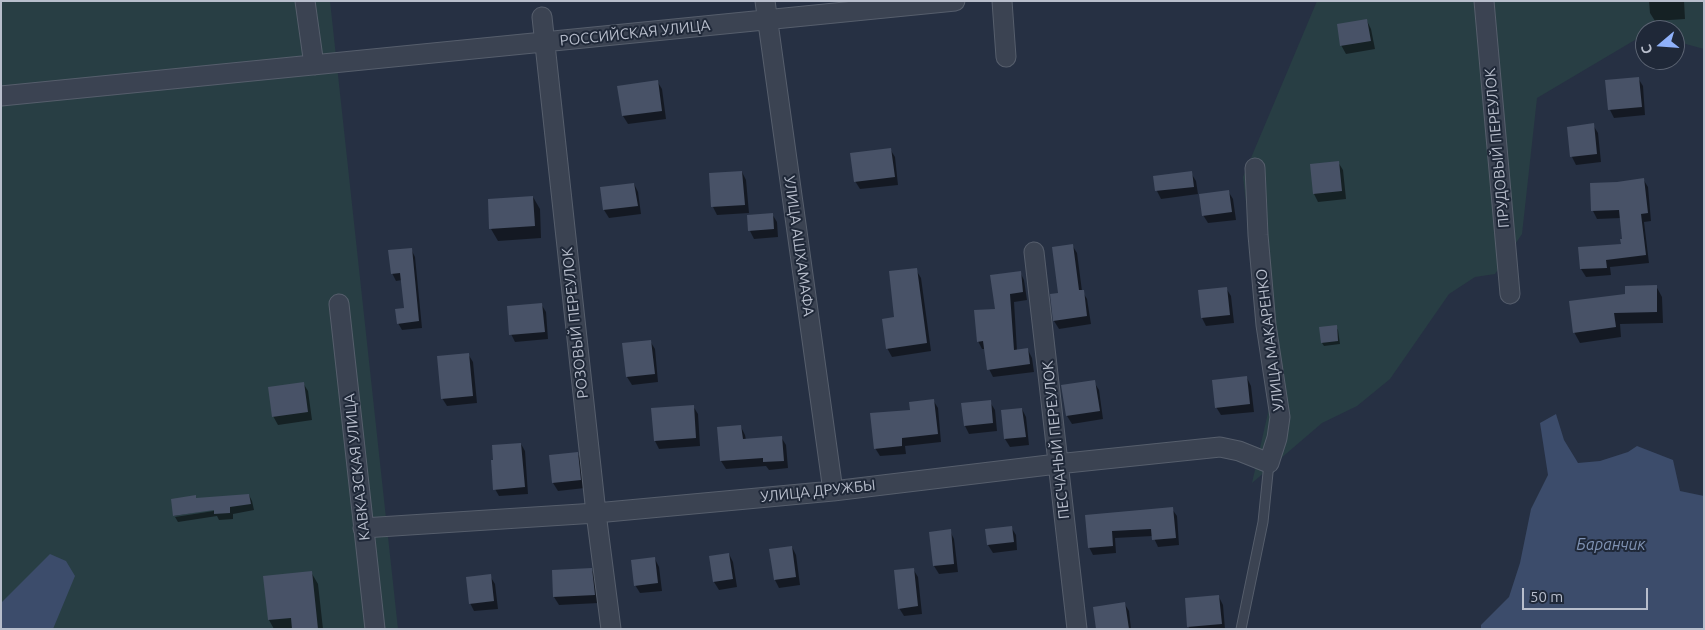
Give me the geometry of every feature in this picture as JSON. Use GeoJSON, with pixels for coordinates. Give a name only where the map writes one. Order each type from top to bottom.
{"type":"FeatureCollection","features":[{"type":"Feature","properties":{"kind":"street"},"geometry":{"type":"LineString","coordinates":[[305,1],[314,65]]}},
{"type":"Feature","properties":{"kind":"street","name":"УЛИЦА АШХАМАФА"},"geometry":{"type":"LineString","coordinates":[[765,1],[833,491]]}},
{"type":"Feature","properties":{"kind":"street","name":"РОССИЙСКАЯ УЛИЦА"},"geometry":{"type":"LineString","coordinates":[[1,96],[955,1]]}},
{"type":"Feature","properties":{"kind":"street"},"geometry":{"type":"LineString","coordinates":[[1002,1],[1006,57]]}},
{"type":"Feature","properties":{"kind":"street","name":"ПРУДОВЫЙ ПЕРЕУЛОК"},"geometry":{"type":"LineString","coordinates":[[1484,1],[1510,294]]}},
{"type":"Feature","properties":{"kind":"street","name":"РОЗОВЫЙ ПЕРЕУЛОК"},"geometry":{"type":"LineString","coordinates":[[542,17],[596,513],[611,629]]}},
{"type":"Feature","properties":{"kind":"street","name":"УЛИЦА МАКАРЕНКО"},"geometry":{"type":"LineString","coordinates":[[1255,168],[1258,235],[1266,325],[1280,417],[1277,438],[1269,463]]}},
{"type":"Feature","properties":{"kind":"street","name":"ПЕСЧАНЫЙ ПЕРЕУЛОК"},"geometry":{"type":"LineString","coordinates":[[1034,252],[1077,629]]}},
{"type":"Feature","properties":{"kind":"street","name":"КАВКАЗCКАЯ УЛИЦА"},"geometry":{"type":"LineString","coordinates":[[339,304],[375,629]]}},
{"type":"Feature","properties":{"kind":"street","name":"УЛИЦА ДРУЖБЫ"},"geometry":{"type":"LineString","coordinates":[[363,528],[596,513],[833,491],[1057,464],[1220,447],[1239,451],[1269,463]]}},
{"type":"Feature","properties":{"kind":"lane","name":"УЛИЦА МАКАРЕНКО"},"geometry":{"type":"LineString","coordinates":[[1241,629],[1263,522],[1269,463]]}},
{"type":"Feature","properties":{"kind":"green space"},"geometry":{"type":"Polygon","coordinates":[[[1,1],[330,1],[398,629],[1,629],[1,1]]]}},
{"type":"Feature","properties":{"kind":"green space"},"geometry":{"type":"Polygon","coordinates":[[[1317,1],[1704,1],[1704,49],[1685,44],[1685,20],[1635,20],[1635,40],[1537,98],[1522,234],[1495,274],[1475,277],[1449,294],[1390,379],[1357,406],[1322,423],[1252,483],[1270,404],[1243,177],[1317,1]]]}},
{"type":"Feature","properties":{"kind":"water","name":"Баранчик"},"geometry":{"type":"Polygon","coordinates":[[[1556,414],[1564,440],[1578,463],[1600,461],[1628,452],[1637,446],[1673,460],[1680,491],[1704,496],[1704,629],[1481,629],[1481,625],[1509,597],[1520,563],[1531,509],[1548,475],[1540,423],[1556,414]]]}},
{"type":"Feature","properties":{"kind":"water"},"geometry":{"type":"Polygon","coordinates":[[[50,554],[66,561],[75,576],[53,629],[1,629],[1,603],[50,554]]]}},
{"type":"Feature","properties":{"kind":"building"},"geometry":{"type":"Polygon","coordinates":[[[1367,19],[1371,41],[1340,46],[1337,24],[1367,19]]]}},
{"type":"Feature","properties":{"kind":"building"},"geometry":{"type":"Polygon","coordinates":[[[1639,77],[1642,107],[1608,110],[1605,80],[1639,77]]]}},
{"type":"Feature","properties":{"kind":"building"},"geometry":{"type":"Polygon","coordinates":[[[658,80],[662,111],[622,116],[617,86],[658,80]]]}},
{"type":"Feature","properties":{"kind":"building"},"geometry":{"type":"Polygon","coordinates":[[[1594,123],[1597,154],[1570,157],[1567,127],[1594,123]]]}},
{"type":"Feature","properties":{"kind":"building"},"geometry":{"type":"Polygon","coordinates":[[[891,148],[895,177],[854,182],[850,153],[891,148]]]}},
{"type":"Feature","properties":{"kind":"building"},"geometry":{"type":"Polygon","coordinates":[[[1339,161],[1342,191],[1313,194],[1310,164],[1339,161]]]}},
{"type":"Feature","properties":{"kind":"building"},"geometry":{"type":"Polygon","coordinates":[[[742,171],[745,205],[711,207],[709,173],[742,171]]]}},
{"type":"Feature","properties":{"kind":"building"},"geometry":{"type":"Polygon","coordinates":[[[1192,171],[1194,187],[1155,191],[1153,176],[1192,171]]]}},
{"type":"Feature","properties":{"kind":"building"},"geometry":{"type":"Polygon","coordinates":[[[1644,178],[1648,213],[1641,214],[1646,255],[1606,260],[1607,268],[1580,269],[1578,247],[1621,244],[1620,239],[1622,239],[1619,210],[1591,211],[1590,183],[1644,178]]]}},
{"type":"Feature","properties":{"kind":"building"},"geometry":{"type":"Polygon","coordinates":[[[634,183],[638,206],[603,210],[600,187],[634,183]]]}},
{"type":"Feature","properties":{"kind":"building"},"geometry":{"type":"Polygon","coordinates":[[[1229,190],[1232,212],[1202,216],[1199,194],[1229,190]]]}},
{"type":"Feature","properties":{"kind":"building"},"geometry":{"type":"Polygon","coordinates":[[[533,196],[535,226],[489,229],[488,199],[533,196]]]}},
{"type":"Feature","properties":{"kind":"building"},"geometry":{"type":"Polygon","coordinates":[[[773,213],[774,229],[748,231],[747,215],[773,213]]]}},
{"type":"Feature","properties":{"kind":"building"},"geometry":{"type":"Polygon","coordinates":[[[1073,244],[1079,290],[1084,290],[1087,316],[1053,321],[1050,294],[1058,293],[1052,247],[1073,244]]]}},
{"type":"Feature","properties":{"kind":"building"},"geometry":{"type":"Polygon","coordinates":[[[412,248],[419,321],[397,324],[395,309],[404,308],[400,273],[391,274],[388,250],[412,248]]]}},
{"type":"Feature","properties":{"kind":"building"},"geometry":{"type":"Polygon","coordinates":[[[917,268],[927,343],[886,349],[882,319],[894,317],[889,271],[917,268]]]}},
{"type":"Feature","properties":{"kind":"building"},"geometry":{"type":"Polygon","coordinates":[[[1021,271],[1023,292],[1010,294],[1014,350],[1028,348],[1030,364],[987,370],[983,341],[977,342],[974,310],[995,309],[990,275],[1021,271]]]}},
{"type":"Feature","properties":{"kind":"building"},"geometry":{"type":"Polygon","coordinates":[[[1657,285],[1657,312],[1614,313],[1616,327],[1573,333],[1569,301],[1625,294],[1625,286],[1657,285]]]}},
{"type":"Feature","properties":{"kind":"building"},"geometry":{"type":"Polygon","coordinates":[[[1227,287],[1230,315],[1201,318],[1198,290],[1227,287]]]}},
{"type":"Feature","properties":{"kind":"building"},"geometry":{"type":"Polygon","coordinates":[[[542,303],[545,332],[509,335],[507,306],[542,303]]]}},
{"type":"Feature","properties":{"kind":"building"},"geometry":{"type":"Polygon","coordinates":[[[1337,325],[1338,341],[1321,343],[1319,327],[1337,325]]]}},
{"type":"Feature","properties":{"kind":"building"},"geometry":{"type":"Polygon","coordinates":[[[651,340],[655,374],[626,377],[622,343],[651,340]]]}},
{"type":"Feature","properties":{"kind":"building"},"geometry":{"type":"Polygon","coordinates":[[[469,353],[473,396],[441,399],[437,356],[469,353]]]}},
{"type":"Feature","properties":{"kind":"building"},"geometry":{"type":"Polygon","coordinates":[[[1247,376],[1250,404],[1215,408],[1212,380],[1247,376]]]}},
{"type":"Feature","properties":{"kind":"building"},"geometry":{"type":"Polygon","coordinates":[[[1095,380],[1100,411],[1066,416],[1061,385],[1095,380]]]}},
{"type":"Feature","properties":{"kind":"building"},"geometry":{"type":"Polygon","coordinates":[[[304,382],[308,412],[272,417],[268,387],[304,382]]]}},
{"type":"Feature","properties":{"kind":"building"},"geometry":{"type":"Polygon","coordinates":[[[934,399],[938,434],[902,438],[902,446],[874,449],[870,413],[910,410],[909,402],[934,399]]]}},
{"type":"Feature","properties":{"kind":"building"},"geometry":{"type":"Polygon","coordinates":[[[991,400],[993,423],[964,426],[961,403],[991,400]]]}},
{"type":"Feature","properties":{"kind":"building"},"geometry":{"type":"Polygon","coordinates":[[[694,405],[696,438],[654,441],[651,408],[694,405]]]}},
{"type":"Feature","properties":{"kind":"building"},"geometry":{"type":"Polygon","coordinates":[[[1022,408],[1026,437],[1004,439],[1001,410],[1022,408]]]}},
{"type":"Feature","properties":{"kind":"building"},"geometry":{"type":"Polygon","coordinates":[[[741,425],[743,439],[782,436],[784,461],[763,462],[763,458],[720,461],[717,427],[741,425]]]}},
{"type":"Feature","properties":{"kind":"building"},"geometry":{"type":"Polygon","coordinates":[[[521,443],[525,487],[493,490],[492,445],[521,443]]]}},
{"type":"Feature","properties":{"kind":"building"},"geometry":{"type":"Polygon","coordinates":[[[578,452],[581,480],[552,483],[549,455],[578,452]]]}},
{"type":"Feature","properties":{"kind":"building"},"geometry":{"type":"Polygon","coordinates":[[[249,494],[251,504],[230,507],[230,513],[214,514],[214,510],[173,516],[171,499],[196,495],[196,498],[249,494]]]}},
{"type":"Feature","properties":{"kind":"building"},"geometry":{"type":"Polygon","coordinates":[[[1173,507],[1176,538],[1152,540],[1151,529],[1112,531],[1113,546],[1088,548],[1085,515],[1173,507]]]}},
{"type":"Feature","properties":{"kind":"building"},"geometry":{"type":"Polygon","coordinates":[[[1012,526],[1014,542],[987,545],[985,529],[1012,526]]]}},
{"type":"Feature","properties":{"kind":"building"},"geometry":{"type":"Polygon","coordinates":[[[951,529],[954,564],[933,566],[929,532],[951,529]]]}},
{"type":"Feature","properties":{"kind":"building"},"geometry":{"type":"Polygon","coordinates":[[[792,546],[796,577],[774,580],[769,549],[792,546]]]}},
{"type":"Feature","properties":{"kind":"building"},"geometry":{"type":"Polygon","coordinates":[[[729,553],[733,579],[713,582],[709,556],[729,553]]]}},
{"type":"Feature","properties":{"kind":"building"},"geometry":{"type":"Polygon","coordinates":[[[655,557],[658,583],[634,586],[631,560],[655,557]]]}},
{"type":"Feature","properties":{"kind":"building"},"geometry":{"type":"Polygon","coordinates":[[[592,568],[595,595],[553,597],[552,570],[592,568]]]}},
{"type":"Feature","properties":{"kind":"building"},"geometry":{"type":"Polygon","coordinates":[[[914,568],[918,606],[898,609],[894,570],[914,568]]]}},
{"type":"Feature","properties":{"kind":"building"},"geometry":{"type":"Polygon","coordinates":[[[312,571],[318,629],[292,629],[291,618],[268,620],[263,576],[312,571]]]}},
{"type":"Feature","properties":{"kind":"building"},"geometry":{"type":"Polygon","coordinates":[[[491,574],[494,601],[469,604],[466,577],[491,574]]]}},
{"type":"Feature","properties":{"kind":"building"},"geometry":{"type":"Polygon","coordinates":[[[1219,595],[1222,624],[1187,627],[1185,598],[1219,595]]]}},
{"type":"Feature","properties":{"kind":"building"},"geometry":{"type":"Polygon","coordinates":[[[1125,602],[1129,629],[1096,629],[1093,607],[1125,602]]]}}]}
